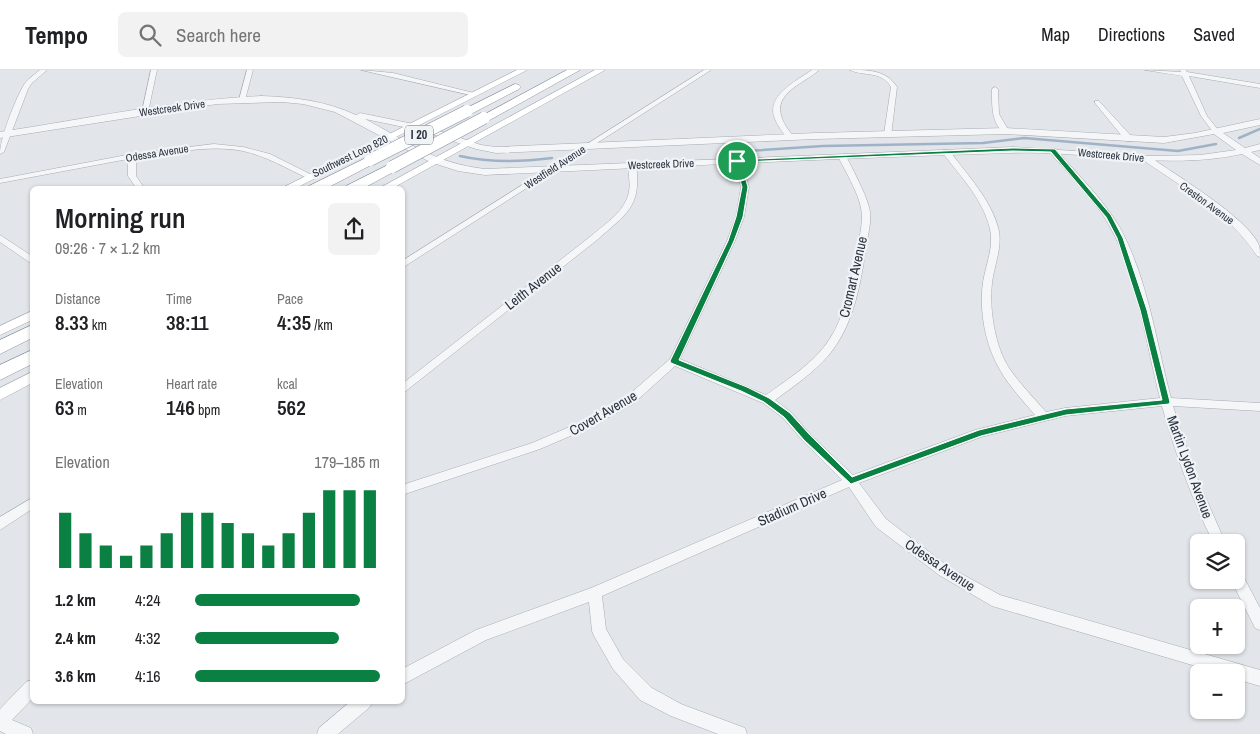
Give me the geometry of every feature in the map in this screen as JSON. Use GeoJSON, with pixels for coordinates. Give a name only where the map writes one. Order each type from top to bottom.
{"type":"FeatureCollection","features":[{"type":"Feature","properties":{"kind":"highway","name":"I 20"},"geometry":{"type":"LineString","coordinates":[[357,186],[575,70]]}},
{"type":"Feature","properties":{"kind":"highway","name":"I 20"},"geometry":{"type":"LineString","coordinates":[[312,182],[370,160],[467,111],[528,74]]}},
{"type":"Feature","properties":{"kind":"highway"},"geometry":{"type":"LineString","coordinates":[[0,348],[30,332]]}},
{"type":"Feature","properties":{"kind":"highway"},"geometry":{"type":"LineString","coordinates":[[0,373],[30,357]]}},
{"type":"Feature","properties":{"kind":"main road"},"geometry":{"type":"LineString","coordinates":[[389,186],[601,70]]}},
{"type":"Feature","properties":{"kind":"main road","name":"Southwest Loop 820"},"geometry":{"type":"LineString","coordinates":[[297,186],[312,182],[388,137],[475,94],[528,74]]}},
{"type":"Feature","properties":{"kind":"main road"},"geometry":{"type":"LineString","coordinates":[[0,330],[30,315]]}},
{"type":"Feature","properties":{"kind":"main road"},"geometry":{"type":"LineString","coordinates":[[0,395],[30,379]]}},
{"type":"Feature","properties":{"kind":"street"},"geometry":{"type":"LineString","coordinates":[[0,152],[4,134],[25,89],[44,70]]}},
{"type":"Feature","properties":{"kind":"street"},"geometry":{"type":"LineString","coordinates":[[145,112],[154,70]]}},
{"type":"Feature","properties":{"kind":"street"},"geometry":{"type":"LineString","coordinates":[[242,100],[250,70]]}},
{"type":"Feature","properties":{"kind":"street"},"geometry":{"type":"LineString","coordinates":[[364,70],[393,74],[475,94]]}},
{"type":"Feature","properties":{"kind":"street","name":"Westfield Avenue"},"geometry":{"type":"LineString","coordinates":[[405,263],[708,70]]}},
{"type":"Feature","properties":{"kind":"street"},"geometry":{"type":"LineString","coordinates":[[791,138],[777,117],[776,108],[779,98],[793,85],[816,70]]}},
{"type":"Feature","properties":{"kind":"street"},"geometry":{"type":"LineString","coordinates":[[853,70],[886,76],[891,81],[894,87],[888,134]]}},
{"type":"Feature","properties":{"kind":"street"},"geometry":{"type":"LineString","coordinates":[[1148,70],[1183,72],[1260,86]]}},
{"type":"Feature","properties":{"kind":"street"},"geometry":{"type":"LineString","coordinates":[[1183,72],[1204,116],[1215,131],[1260,162]]}},
{"type":"Feature","properties":{"kind":"street"},"geometry":{"type":"LineString","coordinates":[[996,89],[996,114],[1005,131]]}},
{"type":"Feature","properties":{"kind":"street","name":"Westcreek Drive"},"geometry":{"type":"LineString","coordinates":[[4,134],[145,112],[242,100],[310,102],[344,113],[444,134],[466,143],[496,150],[1005,131],[1129,139],[1174,139],[1260,122]]}},
{"type":"Feature","properties":{"kind":"street"},"geometry":{"type":"LineString","coordinates":[[1097,102],[1129,139]]}},
{"type":"Feature","properties":{"kind":"street","name":"Westcreek Drive"},"geometry":{"type":"LineString","coordinates":[[344,113],[435,161],[463,169],[484,172],[1013,150],[1053,150],[1146,158],[1198,158],[1260,147]]}},
{"type":"Feature","properties":{"kind":"street","name":"Odessa Avenue"},"geometry":{"type":"LineString","coordinates":[[0,181],[132,156],[194,147],[223,146],[243,149],[267,156],[312,182]]}},
{"type":"Feature","properties":{"kind":"street","name":"Martin Lydon Avenue"},"geometry":{"type":"LineString","coordinates":[[1053,150],[1108,216],[1120,238],[1144,310],[1166,402],[1203,511],[1215,534]]}},
{"type":"Feature","properties":{"kind":"street"},"geometry":{"type":"LineString","coordinates":[[946,152],[982,200],[993,223],[995,256],[988,282],[988,295],[991,329],[997,351],[1004,368],[1043,417]]}},
{"type":"Feature","properties":{"kind":"street"},"geometry":{"type":"LineString","coordinates":[[132,156],[132,176],[139,186]]}},
{"type":"Feature","properties":{"kind":"street","name":"Cromart Avenue"},"geometry":{"type":"LineString","coordinates":[[766,400],[796,379],[826,353],[848,312],[866,219],[865,207],[842,156]]}},
{"type":"Feature","properties":{"kind":"street","name":"Creston Avenue"},"geometry":{"type":"LineString","coordinates":[[1146,158],[1219,209],[1253,239],[1260,254]]}},
{"type":"Feature","properties":{"kind":"street","name":"Covert Avenue"},"geometry":{"type":"LineString","coordinates":[[405,489],[536,446],[571,432],[629,401],[674,361],[731,241],[740,217],[745,187],[737,161]]}},
{"type":"Feature","properties":{"kind":"street","name":"Leith Avenue"},"geometry":{"type":"LineString","coordinates":[[405,388],[594,238],[625,209],[633,197],[635,182],[632,165]]}},
{"type":"Feature","properties":{"kind":"street"},"geometry":{"type":"LineString","coordinates":[[0,238],[30,259]]}},
{"type":"Feature","properties":{"kind":"street","name":"Odessa Avenue"},"geometry":{"type":"LineString","coordinates":[[674,361],[736,385],[766,400],[787,415],[807,438],[851,481],[881,523],[944,571],[997,601],[1260,678]]}},
{"type":"Feature","properties":{"kind":"street","name":"Stadium Drive"},"geometry":{"type":"LineString","coordinates":[[405,676],[481,635],[595,593],[851,481],[979,433],[1043,417],[1117,406],[1166,402],[1260,407]]}},
{"type":"Feature","properties":{"kind":"street"},"geometry":{"type":"LineString","coordinates":[[0,524],[30,504]]}},
{"type":"Feature","properties":{"kind":"street"},"geometry":{"type":"LineString","coordinates":[[1243,589],[1260,623]]}},
{"type":"Feature","properties":{"kind":"street"},"geometry":{"type":"LineString","coordinates":[[595,593],[599,631],[618,664],[646,694],[677,710],[739,734]]}},
{"type":"Feature","properties":{"kind":"street"},"geometry":{"type":"LineString","coordinates":[[25,734],[0,722],[30,690]]}},
{"type":"Feature","properties":{"kind":"street"},"geometry":{"type":"LineString","coordinates":[[325,734],[360,704]]}},
{"type":"Feature","properties":{"kind":"waterway"},"geometry":{"type":"LineString","coordinates":[[1239,138],[1260,129]]}},
{"type":"Feature","properties":{"kind":"waterway"},"geometry":{"type":"LineString","coordinates":[[747,151],[823,146],[983,143],[1024,138],[1178,151],[1216,144]]}},
{"type":"Feature","properties":{"kind":"waterway"},"geometry":{"type":"LineString","coordinates":[[460,156],[506,161],[552,158]]}},
{"type":"Feature","properties":{"kind":"route"},"geometry":{"type":"LineString","coordinates":[[1053,150],[1108,216],[1120,238],[1144,310],[1166,402],[1066,412],[979,433],[851,481],[807,438],[787,415],[766,400],[744,389],[674,361],[731,241],[740,217],[745,187],[737,161],[1053,150]]}}]}
